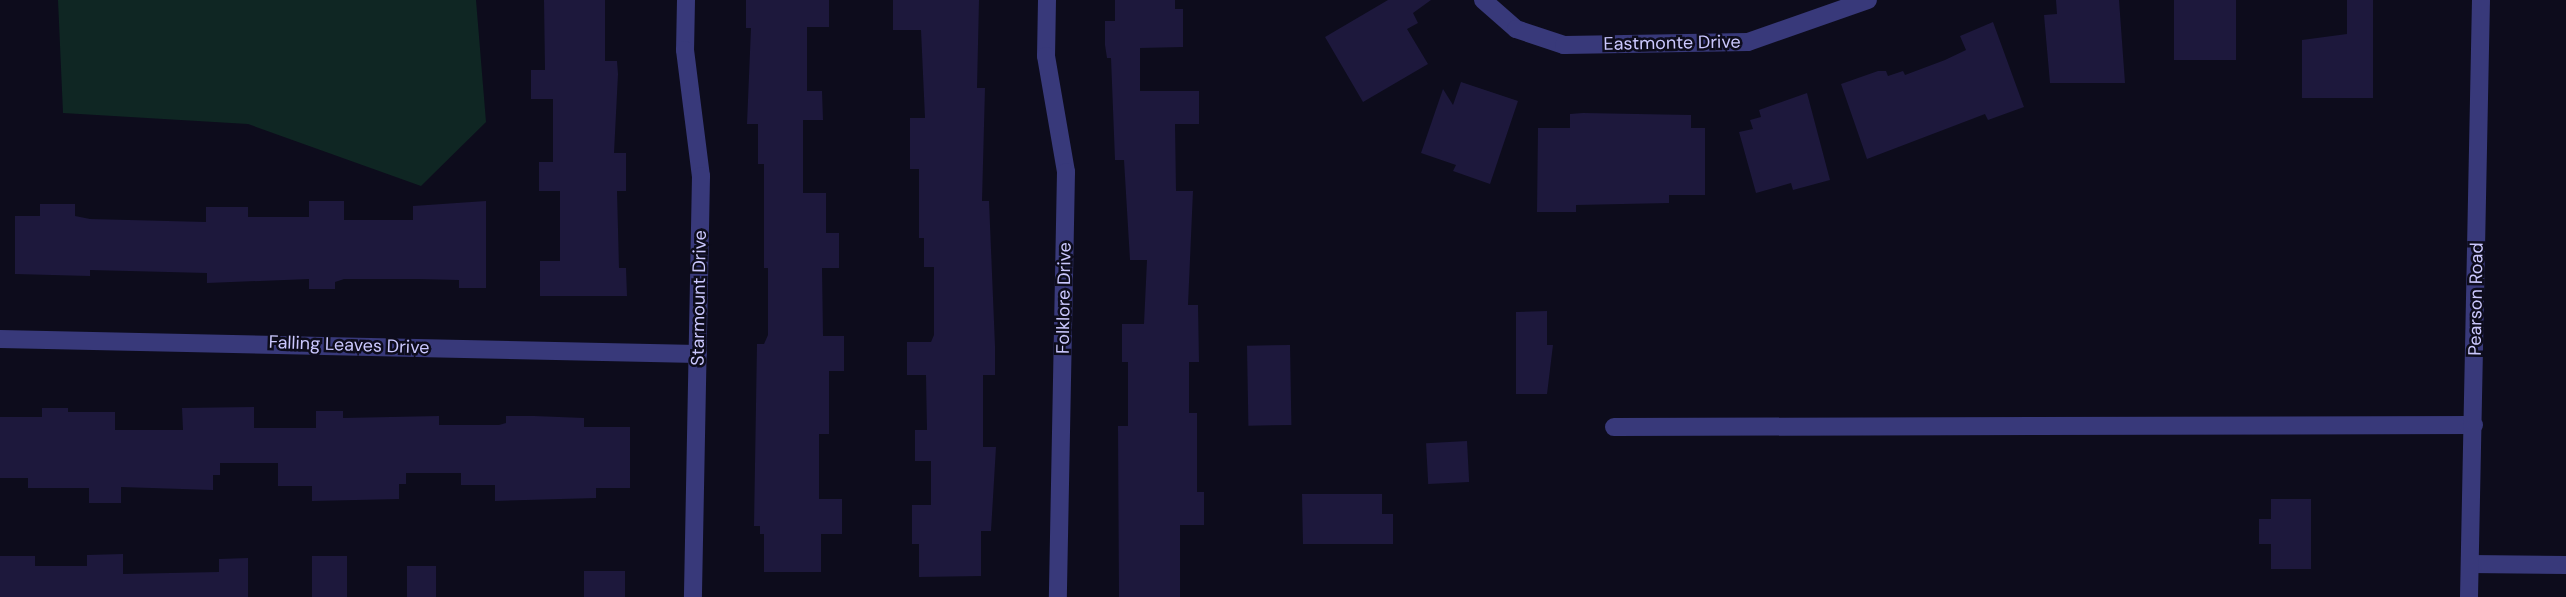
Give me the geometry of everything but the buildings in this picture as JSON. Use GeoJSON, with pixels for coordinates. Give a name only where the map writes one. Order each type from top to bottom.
{"type":"FeatureCollection","features":[{"type":"Feature","properties":{"kind":"street","name":"Starmount Drive"},"geometry":{"type":"LineString","coordinates":[[686,0],[685,50],[701,176],[694,597]]}},
{"type":"Feature","properties":{"kind":"street","name":"Folklore Drive"},"geometry":{"type":"LineString","coordinates":[[1047,0],[1046,56],[1066,172],[1058,597]]}},
{"type":"Feature","properties":{"kind":"street","name":"Eastmonte Drive"},"geometry":{"type":"LineString","coordinates":[[1483,0],[1516,29],[1564,45],[1707,45],[1748,41],[1868,0]]}},
{"type":"Feature","properties":{"kind":"street","name":"Pearson Road"},"geometry":{"type":"LineString","coordinates":[[2469,597],[2481,0]]}},
{"type":"Feature","properties":{"kind":"street","name":"Falling Leaves Drive"},"geometry":{"type":"LineString","coordinates":[[0,339],[698,355]]}},
{"type":"Feature","properties":{"kind":"street"},"geometry":{"type":"LineString","coordinates":[[1614,427],[2474,425]]}},
{"type":"Feature","properties":{"kind":"street"},"geometry":{"type":"LineString","coordinates":[[2470,564],[2566,565]]}},
{"type":"Feature","properties":{"kind":"green space"},"geometry":{"type":"Polygon","coordinates":[[[58,0],[476,0],[486,122],[421,186],[248,124],[63,113],[58,0]]]}}]}
